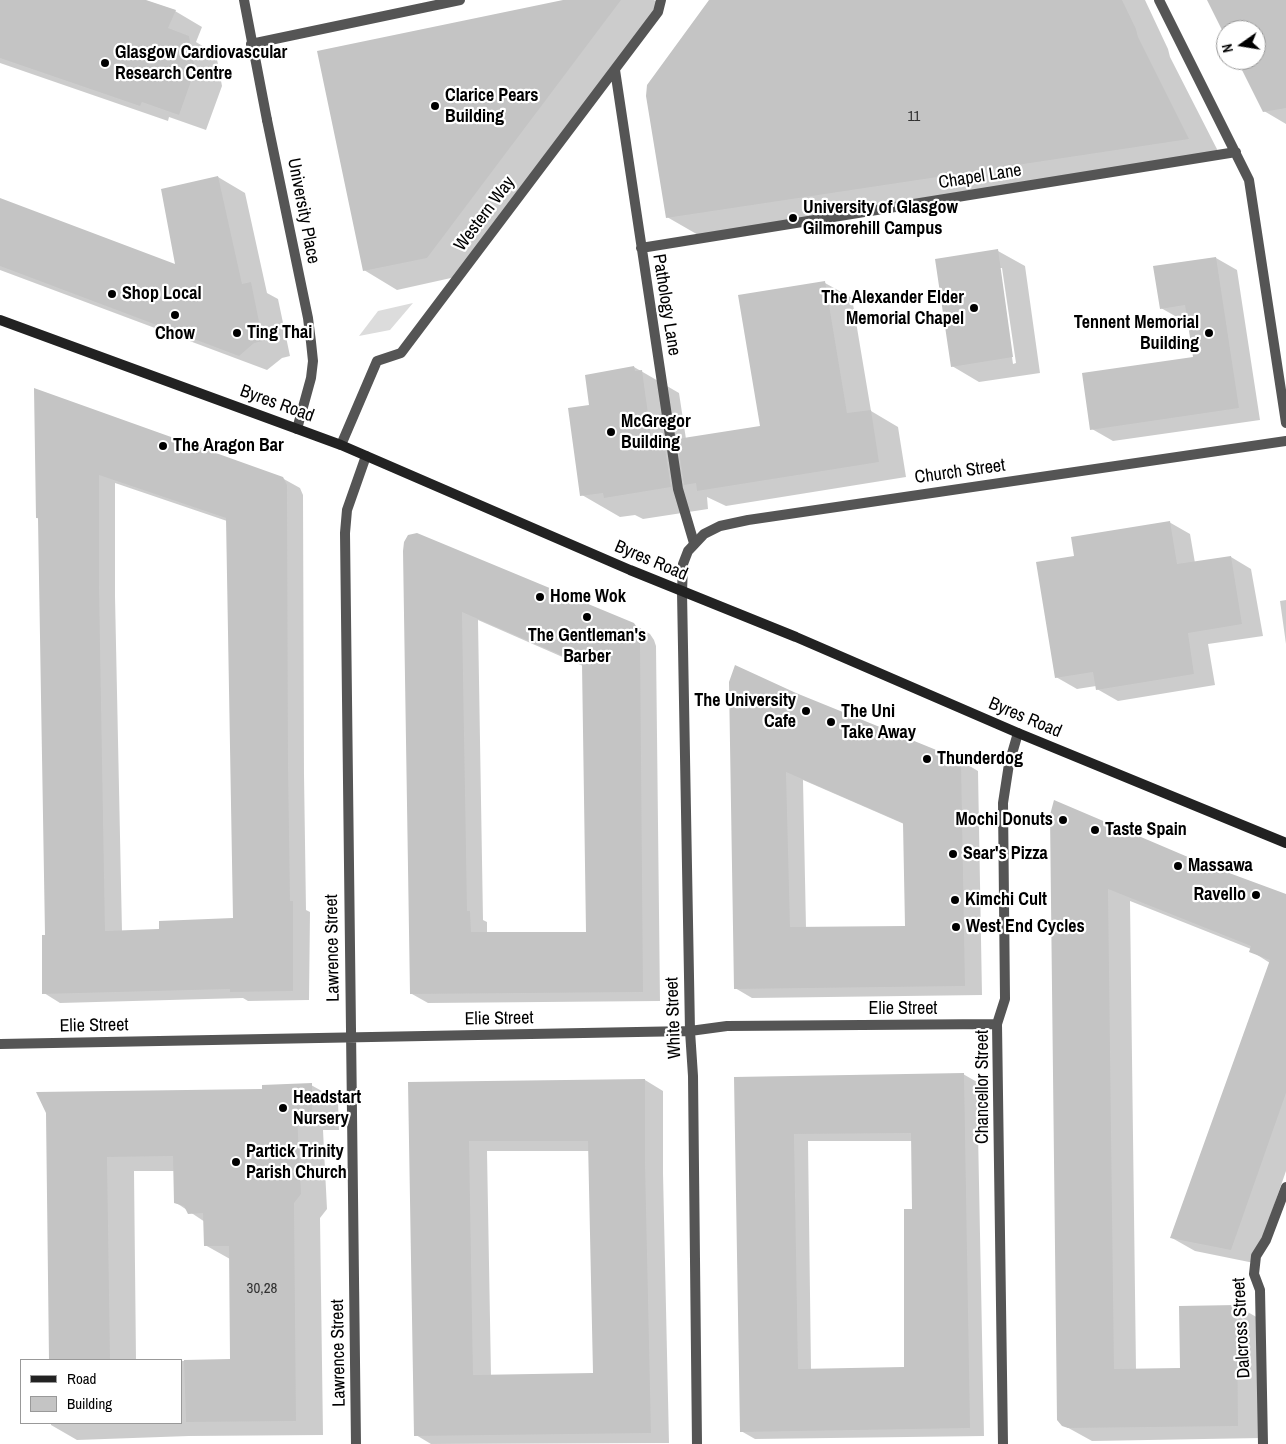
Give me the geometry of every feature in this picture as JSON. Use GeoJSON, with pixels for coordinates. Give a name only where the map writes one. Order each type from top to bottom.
{"type":"FeatureCollection","features":[{"type":"Feature","properties":{"kind":"main road","name":"Byres Road"},"geometry":{"type":"LineString","coordinates":[[0,320],[341,445],[682,592],[796,637],[1018,733],[1286,843]]}},
{"type":"Feature","properties":{"kind":"street","name":"University Place"},"geometry":{"type":"LineString","coordinates":[[244,0],[251,44],[308,318],[311,342],[313,361],[311,378],[297,429]]}},
{"type":"Feature","properties":{"kind":"street"},"geometry":{"type":"LineString","coordinates":[[251,44],[460,0]]}},
{"type":"Feature","properties":{"kind":"street","name":"Western Way"},"geometry":{"type":"LineString","coordinates":[[341,445],[377,361],[401,353],[658,12],[661,0]]}},
{"type":"Feature","properties":{"kind":"street"},"geometry":{"type":"LineString","coordinates":[[1159,0],[1249,180],[1286,423]]}},
{"type":"Feature","properties":{"kind":"street","name":"Pathology Lane"},"geometry":{"type":"LineString","coordinates":[[614,70],[678,488],[694,543]]}},
{"type":"Feature","properties":{"kind":"street","name":"Chapel Lane"},"geometry":{"type":"LineString","coordinates":[[641,248],[1236,152]]}},
{"type":"Feature","properties":{"kind":"street","name":"Church Street"},"geometry":{"type":"LineString","coordinates":[[682,592],[683,564],[688,551],[704,534],[720,526],[748,520],[1286,441]]}},
{"type":"Feature","properties":{"kind":"street","name":"Lawrence Street"},"geometry":{"type":"LineString","coordinates":[[356,1444],[345,532],[347,510],[366,456]]}},
{"type":"Feature","properties":{"kind":"street","name":"White Street"},"geometry":{"type":"LineString","coordinates":[[682,592],[690,1031],[693,1076],[697,1444]]}},
{"type":"Feature","properties":{"kind":"street","name":"Chancellor Street"},"geometry":{"type":"LineString","coordinates":[[1003,1444],[998,1024],[1005,999],[1003,803],[1009,764],[1018,733]]}},
{"type":"Feature","properties":{"kind":"street","name":"Elie Street"},"geometry":{"type":"LineString","coordinates":[[0,1044],[690,1031],[727,1026],[998,1024]]}},
{"type":"Feature","properties":{"kind":"street","name":"Dalcross Street"},"geometry":{"type":"LineString","coordinates":[[1263,1444],[1260,1290],[1254,1274],[1256,1256],[1266,1240],[1286,1187]]}},
{"type":"Feature","properties":{"kind":"shaded area"},"geometry":{"type":"Polygon","coordinates":[[[413,303],[390,330],[359,336],[378,311],[413,303]]]}},
{"type":"Feature","properties":{"kind":"building","name":"Glasgow Cardiovascular Research Centre"},"geometry":{"type":"Polygon","coordinates":[[[0,0],[146,0],[176,10],[168,28],[189,36],[195,70],[179,115],[142,102],[140,106],[0,58],[0,0]]]}},
{"type":"Feature","properties":{"kind":"building","name":"Clarice Pears Building"},"geometry":{"type":"Polygon","coordinates":[[[563,0],[621,0],[427,258],[363,271],[317,51],[563,0]]]}},
{"type":"Feature","properties":{"kind":"building"},"geometry":{"type":"Polygon","coordinates":[[[709,0],[1122,0],[1138,37],[1189,139],[666,218],[646,96],[647,85],[709,0]]]}},
{"type":"Feature","properties":{"kind":"building"},"geometry":{"type":"Polygon","coordinates":[[[1207,0],[1286,0],[1286,108],[1263,112],[1242,70],[1266,70],[1266,20],[1217,20],[1207,0]]]}},
{"type":"Feature","properties":{"kind":"building"},"geometry":{"type":"Polygon","coordinates":[[[218,176],[242,284],[251,282],[263,341],[254,343],[239,356],[0,266],[0,198],[175,264],[161,189],[218,176]]]}},
{"type":"Feature","properties":{"kind":"building","name":"The Alexander Elder Memorial Chapel"},"geometry":{"type":"Polygon","coordinates":[[[998,249],[1013,357],[951,367],[935,259],[998,249]]]}},
{"type":"Feature","properties":{"kind":"building","name":"Tennent Memorial Building"},"geometry":{"type":"Polygon","coordinates":[[[1216,257],[1239,408],[1090,430],[1082,373],[1193,357],[1185,305],[1160,309],[1153,266],[1216,257]]]}},
{"type":"Feature","properties":{"kind":"building"},"geometry":{"type":"Polygon","coordinates":[[[825,281],[847,413],[871,410],[879,462],[697,491],[696,483],[684,485],[677,439],[760,426],[738,295],[825,281]]]}},
{"type":"Feature","properties":{"kind":"building","name":"McGregor Building"},"geometry":{"type":"Polygon","coordinates":[[[634,366],[635,371],[642,370],[652,443],[664,442],[671,487],[604,498],[603,493],[580,496],[568,408],[589,405],[585,375],[634,366]]]}},
{"type":"Feature","properties":{"kind":"building"},"geometry":{"type":"Polygon","coordinates":[[[34,388],[283,477],[287,485],[288,763],[290,901],[293,901],[293,991],[230,992],[230,989],[42,994],[42,935],[45,935],[38,518],[36,518],[34,388]],[[99,475],[105,931],[159,929],[159,921],[233,918],[226,518],[99,475]]]}},
{"type":"Feature","properties":{"kind":"building"},"geometry":{"type":"Polygon","coordinates":[[[1170,521],[1177,564],[1231,556],[1242,624],[1188,633],[1194,674],[1096,690],[1093,672],[1055,678],[1036,562],[1074,556],[1071,537],[1170,521]]]}},
{"type":"Feature","properties":{"kind":"building"},"geometry":{"type":"Polygon","coordinates":[[[417,533],[634,623],[638,629],[640,636],[643,992],[410,994],[403,551],[404,542],[408,535],[417,533]],[[462,612],[467,911],[470,911],[471,932],[586,932],[582,664],[462,612]]]}},
{"type":"Feature","properties":{"kind":"building"},"geometry":{"type":"Polygon","coordinates":[[[735,665],[796,693],[961,760],[965,986],[734,989],[729,682],[735,665]],[[786,772],[790,927],[905,926],[903,823],[786,772]]]}},
{"type":"Feature","properties":{"kind":"building"},"geometry":{"type":"Polygon","coordinates":[[[1054,800],[1202,863],[1286,894],[1286,1093],[1231,1250],[1170,1238],[1270,960],[1249,952],[1251,946],[1108,889],[1114,1369],[1180,1368],[1179,1306],[1237,1305],[1238,1426],[1068,1428],[1062,1426],[1057,1420],[1050,815],[1054,800]]]}},
{"type":"Feature","properties":{"kind":"building"},"geometry":{"type":"Polygon","coordinates":[[[964,1073],[970,1428],[740,1432],[734,1077],[964,1073]],[[911,1133],[794,1134],[798,1369],[904,1367],[904,1209],[912,1209],[911,1133]]]}},
{"type":"Feature","properties":{"kind":"building"},"geometry":{"type":"Polygon","coordinates":[[[645,1079],[651,1433],[414,1436],[408,1082],[645,1079]],[[469,1141],[473,1375],[593,1373],[588,1141],[469,1141]]]}},
{"type":"Feature","properties":{"kind":"building"},"geometry":{"type":"Polygon","coordinates":[[[312,1083],[312,1115],[297,1115],[301,1194],[294,1203],[296,1421],[186,1422],[184,1360],[230,1359],[229,1246],[204,1246],[203,1213],[188,1214],[184,1206],[174,1203],[173,1156],[107,1157],[110,1359],[49,1359],[46,1113],[36,1092],[262,1089],[262,1085],[312,1083]]]}},
{"type":"Feature","properties":{"kind":"place","name":"Glasgow Cardiovascular Research Centre"},"geometry":{"type":"Point","coordinates":[105,63]}},
{"type":"Feature","properties":{"kind":"place","name":"Clarice Pears Building"},"geometry":{"type":"Point","coordinates":[435,106]}},
{"type":"Feature","properties":{"kind":"place","name":"University of Glasgow Gilmorehill Campus"},"geometry":{"type":"Point","coordinates":[793,218]}},
{"type":"Feature","properties":{"kind":"place","name":"Shop Local"},"geometry":{"type":"Point","coordinates":[112,294]}},
{"type":"Feature","properties":{"kind":"place","name":"The Alexander Elder Memorial Chapel"},"geometry":{"type":"Point","coordinates":[974,308]}},
{"type":"Feature","properties":{"kind":"place","name":"Chow"},"geometry":{"type":"Point","coordinates":[175,315]}},
{"type":"Feature","properties":{"kind":"place","name":"Ting Thai"},"geometry":{"type":"Point","coordinates":[237,333]}},
{"type":"Feature","properties":{"kind":"place","name":"Tennent Memorial Building"},"geometry":{"type":"Point","coordinates":[1209,333]}},
{"type":"Feature","properties":{"kind":"place","name":"McGregor Building"},"geometry":{"type":"Point","coordinates":[611,432]}},
{"type":"Feature","properties":{"kind":"place","name":"The Aragon Bar"},"geometry":{"type":"Point","coordinates":[163,446]}},
{"type":"Feature","properties":{"kind":"place","name":"Home Wok"},"geometry":{"type":"Point","coordinates":[540,597]}},
{"type":"Feature","properties":{"kind":"place","name":"The Gentleman's Barber"},"geometry":{"type":"Point","coordinates":[587,617]}},
{"type":"Feature","properties":{"kind":"place","name":"The University Cafe"},"geometry":{"type":"Point","coordinates":[806,711]}},
{"type":"Feature","properties":{"kind":"place","name":"The Uni Take Away"},"geometry":{"type":"Point","coordinates":[831,722]}},
{"type":"Feature","properties":{"kind":"place","name":"Thunderdog"},"geometry":{"type":"Point","coordinates":[927,759]}},
{"type":"Feature","properties":{"kind":"place","name":"Mochi Donuts"},"geometry":{"type":"Point","coordinates":[1063,820]}},
{"type":"Feature","properties":{"kind":"place","name":"Taste Spain"},"geometry":{"type":"Point","coordinates":[1095,830]}},
{"type":"Feature","properties":{"kind":"place","name":"Sear's Pizza"},"geometry":{"type":"Point","coordinates":[953,854]}},
{"type":"Feature","properties":{"kind":"place","name":"Massawa"},"geometry":{"type":"Point","coordinates":[1178,866]}},
{"type":"Feature","properties":{"kind":"place","name":"Ravello"},"geometry":{"type":"Point","coordinates":[1256,895]}},
{"type":"Feature","properties":{"kind":"place","name":"Kimchi Cult"},"geometry":{"type":"Point","coordinates":[955,900]}},
{"type":"Feature","properties":{"kind":"place","name":"West End Cycles"},"geometry":{"type":"Point","coordinates":[956,927]}},
{"type":"Feature","properties":{"kind":"place","name":"Headstart Nursery"},"geometry":{"type":"Point","coordinates":[283,1108]}},
{"type":"Feature","properties":{"kind":"place","name":"Partick Trinity Parish Church"},"geometry":{"type":"Point","coordinates":[236,1162]}}]}
